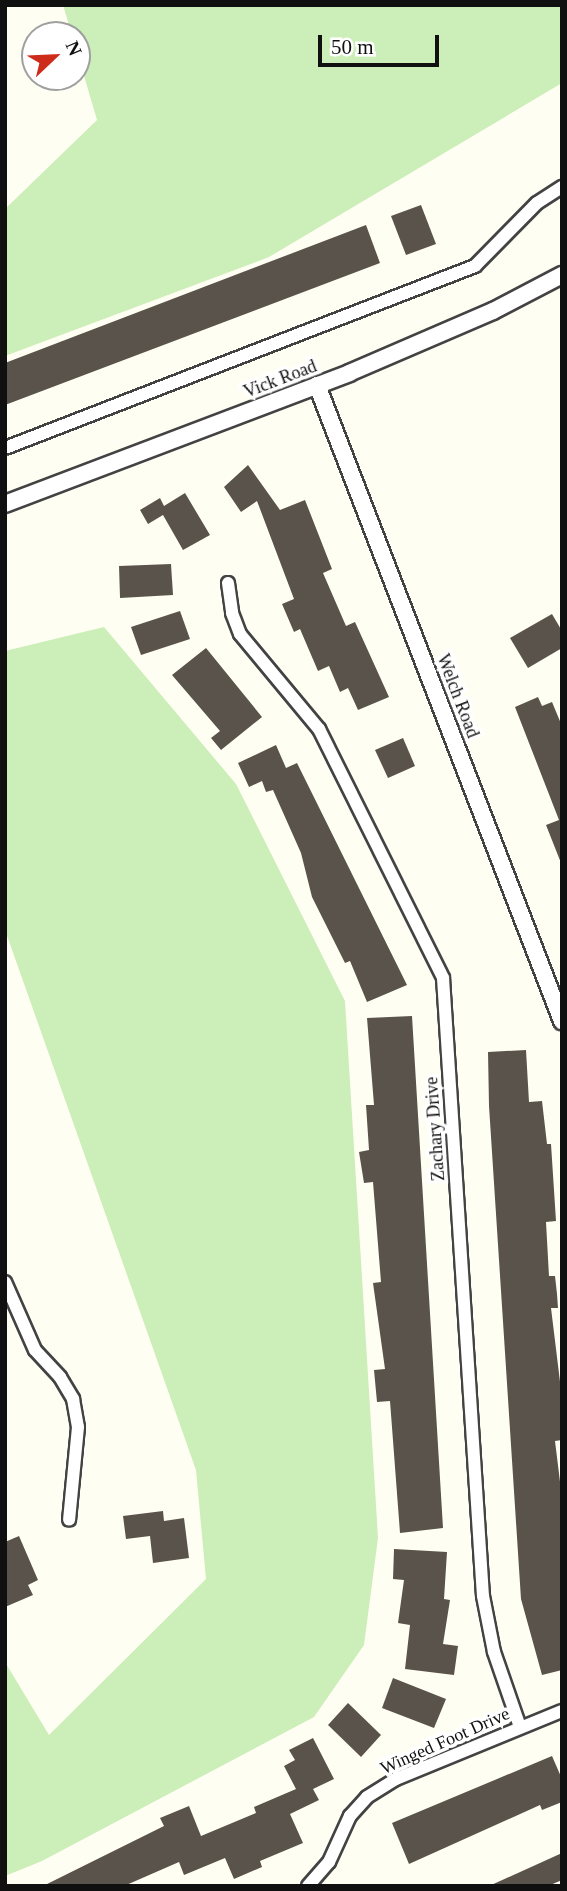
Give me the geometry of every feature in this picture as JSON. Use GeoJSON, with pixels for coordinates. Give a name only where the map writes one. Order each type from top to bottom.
{"type":"FeatureCollection","features":[{"type":"Feature","properties":{"kind":"street"},"geometry":{"type":"LineString","coordinates":[[5,448],[475,266],[537,203],[562,187]]}},
{"type":"Feature","properties":{"kind":"street","name":"Vick Road"},"geometry":{"type":"LineString","coordinates":[[5,504],[317,385],[493,312],[562,275]]}},
{"type":"Feature","properties":{"kind":"street","name":"Welch Road"},"geometry":{"type":"LineString","coordinates":[[317,385],[560,1014]]}},
{"type":"Feature","properties":{"kind":"street","name":"Zachary Drive"},"geometry":{"type":"LineString","coordinates":[[228,583],[232,613],[240,634],[319,729],[443,978],[483,1596],[494,1652],[520,1727]]}},
{"type":"Feature","properties":{"kind":"street"},"geometry":{"type":"LineString","coordinates":[[5,1282],[35,1350],[60,1377],[73,1399],[78,1427],[69,1520]]}},
{"type":"Feature","properties":{"kind":"street","name":"Winged Foot Drive"},"geometry":{"type":"LineString","coordinates":[[308,1886],[329,1862],[350,1816],[367,1797],[396,1779],[562,1711]]}},
{"type":"Feature","properties":{"kind":"green space"},"geometry":{"type":"Polygon","coordinates":[[[63,5],[562,5],[562,83],[269,257],[5,356],[5,209],[97,120],[88,91],[91,91],[91,21],[68,21],[63,5]]]}},
{"type":"Feature","properties":{"kind":"green space"},"geometry":{"type":"Polygon","coordinates":[[[104,627],[236,784],[345,1001],[378,1538],[364,1645],[314,1717],[42,1861],[5,1876],[5,1662],[49,1735],[206,1579],[196,1470],[5,930],[5,651],[104,627]]]}},
{"type":"Feature","properties":{"kind":"building"},"geometry":{"type":"Polygon","coordinates":[[[421,205],[436,244],[406,255],[391,216],[421,205]]]}},
{"type":"Feature","properties":{"kind":"building"},"geometry":{"type":"Polygon","coordinates":[[[366,225],[380,263],[5,405],[5,363],[366,225]]]}},
{"type":"Feature","properties":{"kind":"building"},"geometry":{"type":"Polygon","coordinates":[[[248,465],[280,510],[305,500],[332,569],[323,573],[346,626],[355,622],[389,697],[358,710],[348,688],[340,692],[329,666],[318,671],[300,629],[294,632],[282,604],[294,599],[257,501],[241,512],[224,487],[248,465]]]}},
{"type":"Feature","properties":{"kind":"building"},"geometry":{"type":"Polygon","coordinates":[[[185,493],[210,535],[183,550],[163,515],[148,524],[140,510],[160,498],[164,506],[185,493]]]}},
{"type":"Feature","properties":{"kind":"building"},"geometry":{"type":"Polygon","coordinates":[[[171,564],[173,595],[120,598],[119,566],[171,564]]]}},
{"type":"Feature","properties":{"kind":"building"},"geometry":{"type":"Polygon","coordinates":[[[180,611],[190,639],[141,655],[131,627],[180,611]]]}},
{"type":"Feature","properties":{"kind":"building"},"geometry":{"type":"Polygon","coordinates":[[[552,614],[562,631],[562,648],[528,668],[510,638],[552,614]]]}},
{"type":"Feature","properties":{"kind":"building"},"geometry":{"type":"Polygon","coordinates":[[[206,648],[262,717],[221,750],[211,738],[220,731],[172,675],[206,648]]]}},
{"type":"Feature","properties":{"kind":"building"},"geometry":{"type":"Polygon","coordinates":[[[538,697],[542,706],[552,702],[562,726],[561,863],[546,825],[559,820],[515,707],[538,697]]]}},
{"type":"Feature","properties":{"kind":"building"},"geometry":{"type":"Polygon","coordinates":[[[403,738],[415,766],[388,778],[375,750],[403,738]]]}},
{"type":"Feature","properties":{"kind":"building"},"geometry":{"type":"Polygon","coordinates":[[[276,745],[286,768],[297,763],[407,985],[367,1002],[350,961],[345,963],[312,897],[301,853],[273,790],[266,792],[262,781],[249,787],[238,763],[276,745]]]}},
{"type":"Feature","properties":{"kind":"building"},"geometry":{"type":"Polygon","coordinates":[[[412,1016],[443,1528],[400,1533],[390,1401],[377,1402],[374,1370],[385,1369],[373,1283],[381,1282],[373,1182],[364,1183],[359,1152],[369,1150],[366,1105],[374,1105],[367,1018],[412,1016]]]}},
{"type":"Feature","properties":{"kind":"building"},"geometry":{"type":"Polygon","coordinates":[[[526,1050],[529,1102],[542,1101],[547,1144],[551,1144],[556,1221],[546,1222],[549,1276],[555,1276],[557,1294],[558,1308],[551,1308],[562,1398],[562,1440],[555,1441],[562,1498],[562,1670],[542,1675],[521,1599],[489,1106],[488,1052],[526,1050]]]}},
{"type":"Feature","properties":{"kind":"building"},"geometry":{"type":"Polygon","coordinates":[[[163,1511],[164,1521],[184,1518],[189,1558],[153,1563],[150,1536],[126,1539],[123,1516],[163,1511]]]}},
{"type":"Feature","properties":{"kind":"building"},"geometry":{"type":"Polygon","coordinates":[[[19,1536],[38,1580],[28,1585],[33,1595],[5,1607],[5,1542],[19,1536]]]}},
{"type":"Feature","properties":{"kind":"building"},"geometry":{"type":"Polygon","coordinates":[[[394,1549],[447,1552],[444,1599],[450,1600],[443,1644],[458,1646],[454,1675],[405,1669],[410,1625],[398,1623],[404,1580],[393,1579],[394,1549]]]}},
{"type":"Feature","properties":{"kind":"building"},"geometry":{"type":"Polygon","coordinates":[[[393,1678],[446,1699],[434,1728],[382,1708],[393,1678]]]}},
{"type":"Feature","properties":{"kind":"building"},"geometry":{"type":"Polygon","coordinates":[[[348,1703],[381,1735],[361,1757],[328,1725],[348,1703]]]}},
{"type":"Feature","properties":{"kind":"building"},"geometry":{"type":"Polygon","coordinates":[[[313,1738],[334,1779],[313,1789],[319,1800],[290,1814],[303,1843],[260,1861],[262,1867],[234,1879],[225,1858],[184,1875],[179,1862],[124,1886],[43,1886],[164,1826],[160,1818],[189,1806],[201,1836],[256,1813],[254,1807],[296,1789],[284,1766],[295,1760],[289,1750],[313,1738]]]}},
{"type":"Feature","properties":{"kind":"building"},"geometry":{"type":"Polygon","coordinates":[[[552,1756],[562,1779],[562,1802],[542,1810],[540,1805],[409,1864],[392,1823],[552,1756]]]}},
{"type":"Feature","properties":{"kind":"building"},"geometry":{"type":"Polygon","coordinates":[[[562,1853],[562,1880],[548,1886],[489,1886],[562,1853]]]}}]}
